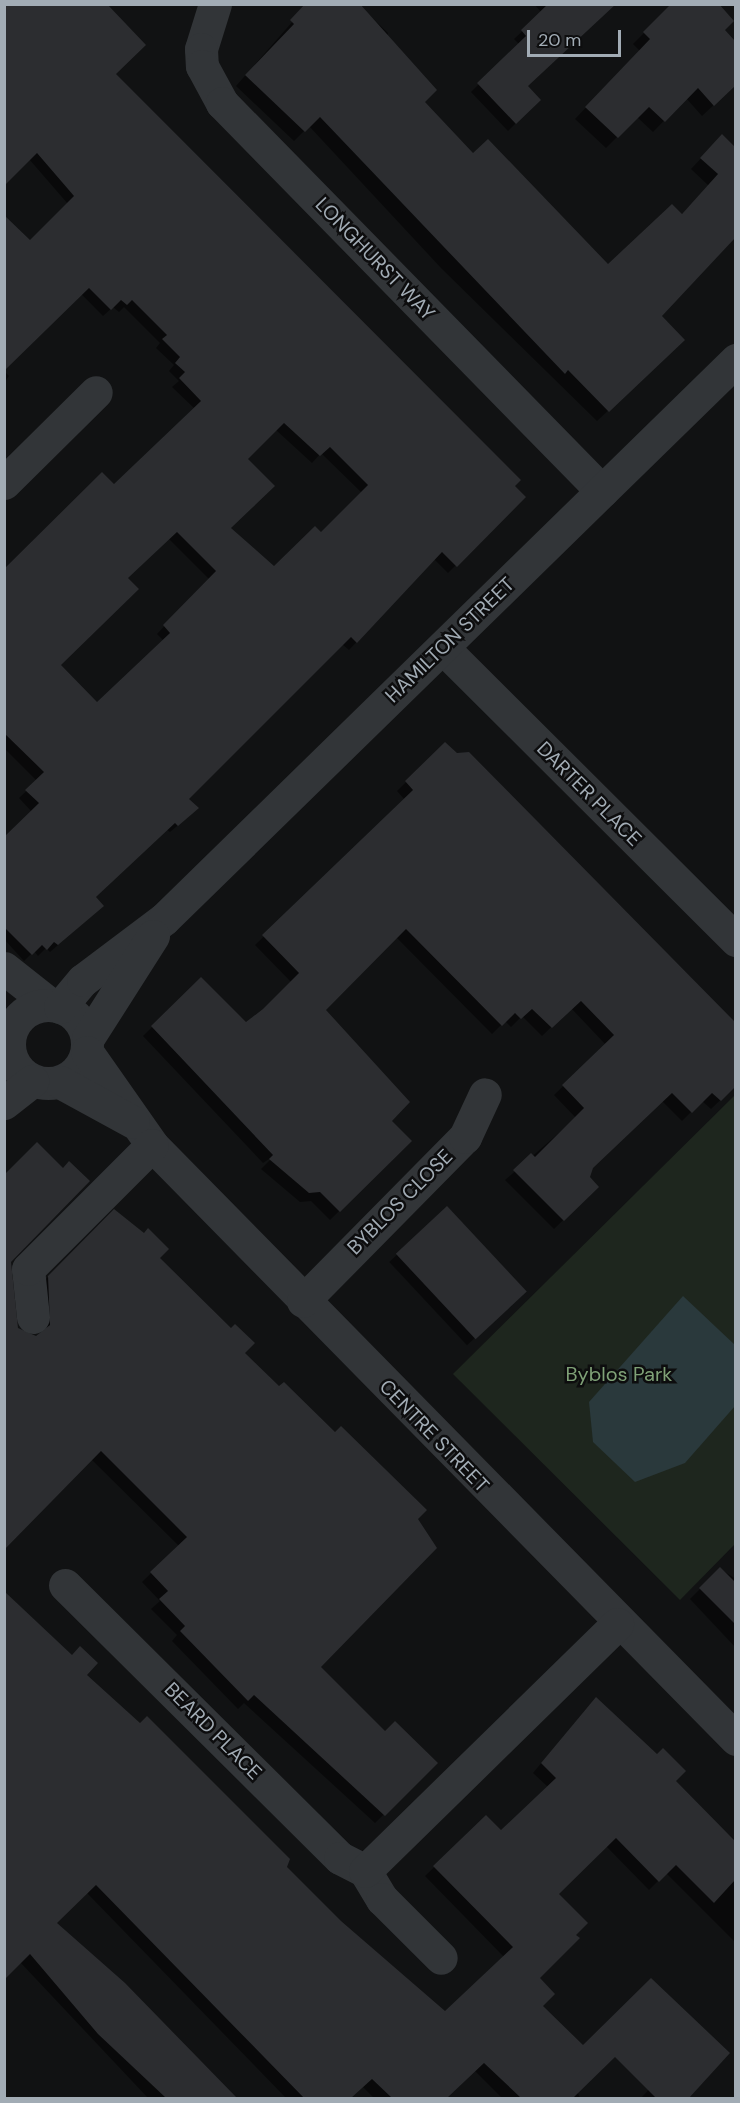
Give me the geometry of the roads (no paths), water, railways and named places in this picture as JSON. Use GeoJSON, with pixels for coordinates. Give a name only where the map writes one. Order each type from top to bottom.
{"type":"FeatureCollection","features":[{"type":"Feature","properties":{"kind":"street","name":"LONGHURST WAY"},"geometry":{"type":"LineString","coordinates":[[215,4],[201,58],[222,104],[602,491]]}},
{"type":"Feature","properties":{"kind":"street","name":"HAMILTON STREET"},"geometry":{"type":"LineString","coordinates":[[55,1006],[83,980],[164,919],[735,360]]}},
{"type":"Feature","properties":{"kind":"street"},"geometry":{"type":"LineString","coordinates":[[4,483],[96,392]]}},
{"type":"Feature","properties":{"kind":"street","name":"DARTER PLACE"},"geometry":{"type":"LineString","coordinates":[[443,648],[735,940]]}},
{"type":"Feature","properties":{"kind":"street","name":"HAMILTON STREET"},"geometry":{"type":"LineString","coordinates":[[87,1045],[164,919]]}},
{"type":"Feature","properties":{"kind":"street"},"geometry":{"type":"LineString","coordinates":[[4,968],[55,1006],[78,1018],[87,1045],[78,1071],[21,1058]]}},
{"type":"Feature","properties":{"kind":"street"},"geometry":{"type":"LineString","coordinates":[[4,1103],[21,1058],[26,1012],[55,1006]]}},
{"type":"Feature","properties":{"kind":"street","name":"CENTRE STREET"},"geometry":{"type":"LineString","coordinates":[[87,1045],[146,1135],[303,1301],[618,1624],[735,1739]]}},
{"type":"Feature","properties":{"kind":"street","name":"CENTRE STREET"},"geometry":{"type":"LineString","coordinates":[[21,1058],[146,1135]]}},
{"type":"Feature","properties":{"kind":"street","name":"BYBLOS CLOSE"},"geometry":{"type":"LineString","coordinates":[[303,1301],[465,1137],[484,1094]]}},
{"type":"Feature","properties":{"kind":"street"},"geometry":{"type":"LineString","coordinates":[[33,1317],[28,1269],[146,1135]]}},
{"type":"Feature","properties":{"kind":"street","name":"BEARD PLACE"},"geometry":{"type":"LineString","coordinates":[[65,1585],[340,1858],[364,1871],[382,1899],[441,1958]]}},
{"type":"Feature","properties":{"kind":"street"},"geometry":{"type":"LineString","coordinates":[[364,1871],[618,1624]]}},
{"type":"Feature","properties":{"kind":"park label","name":"Byblos Park"},"geometry":{"type":"Point","coordinates":[619,1374]}}]}
